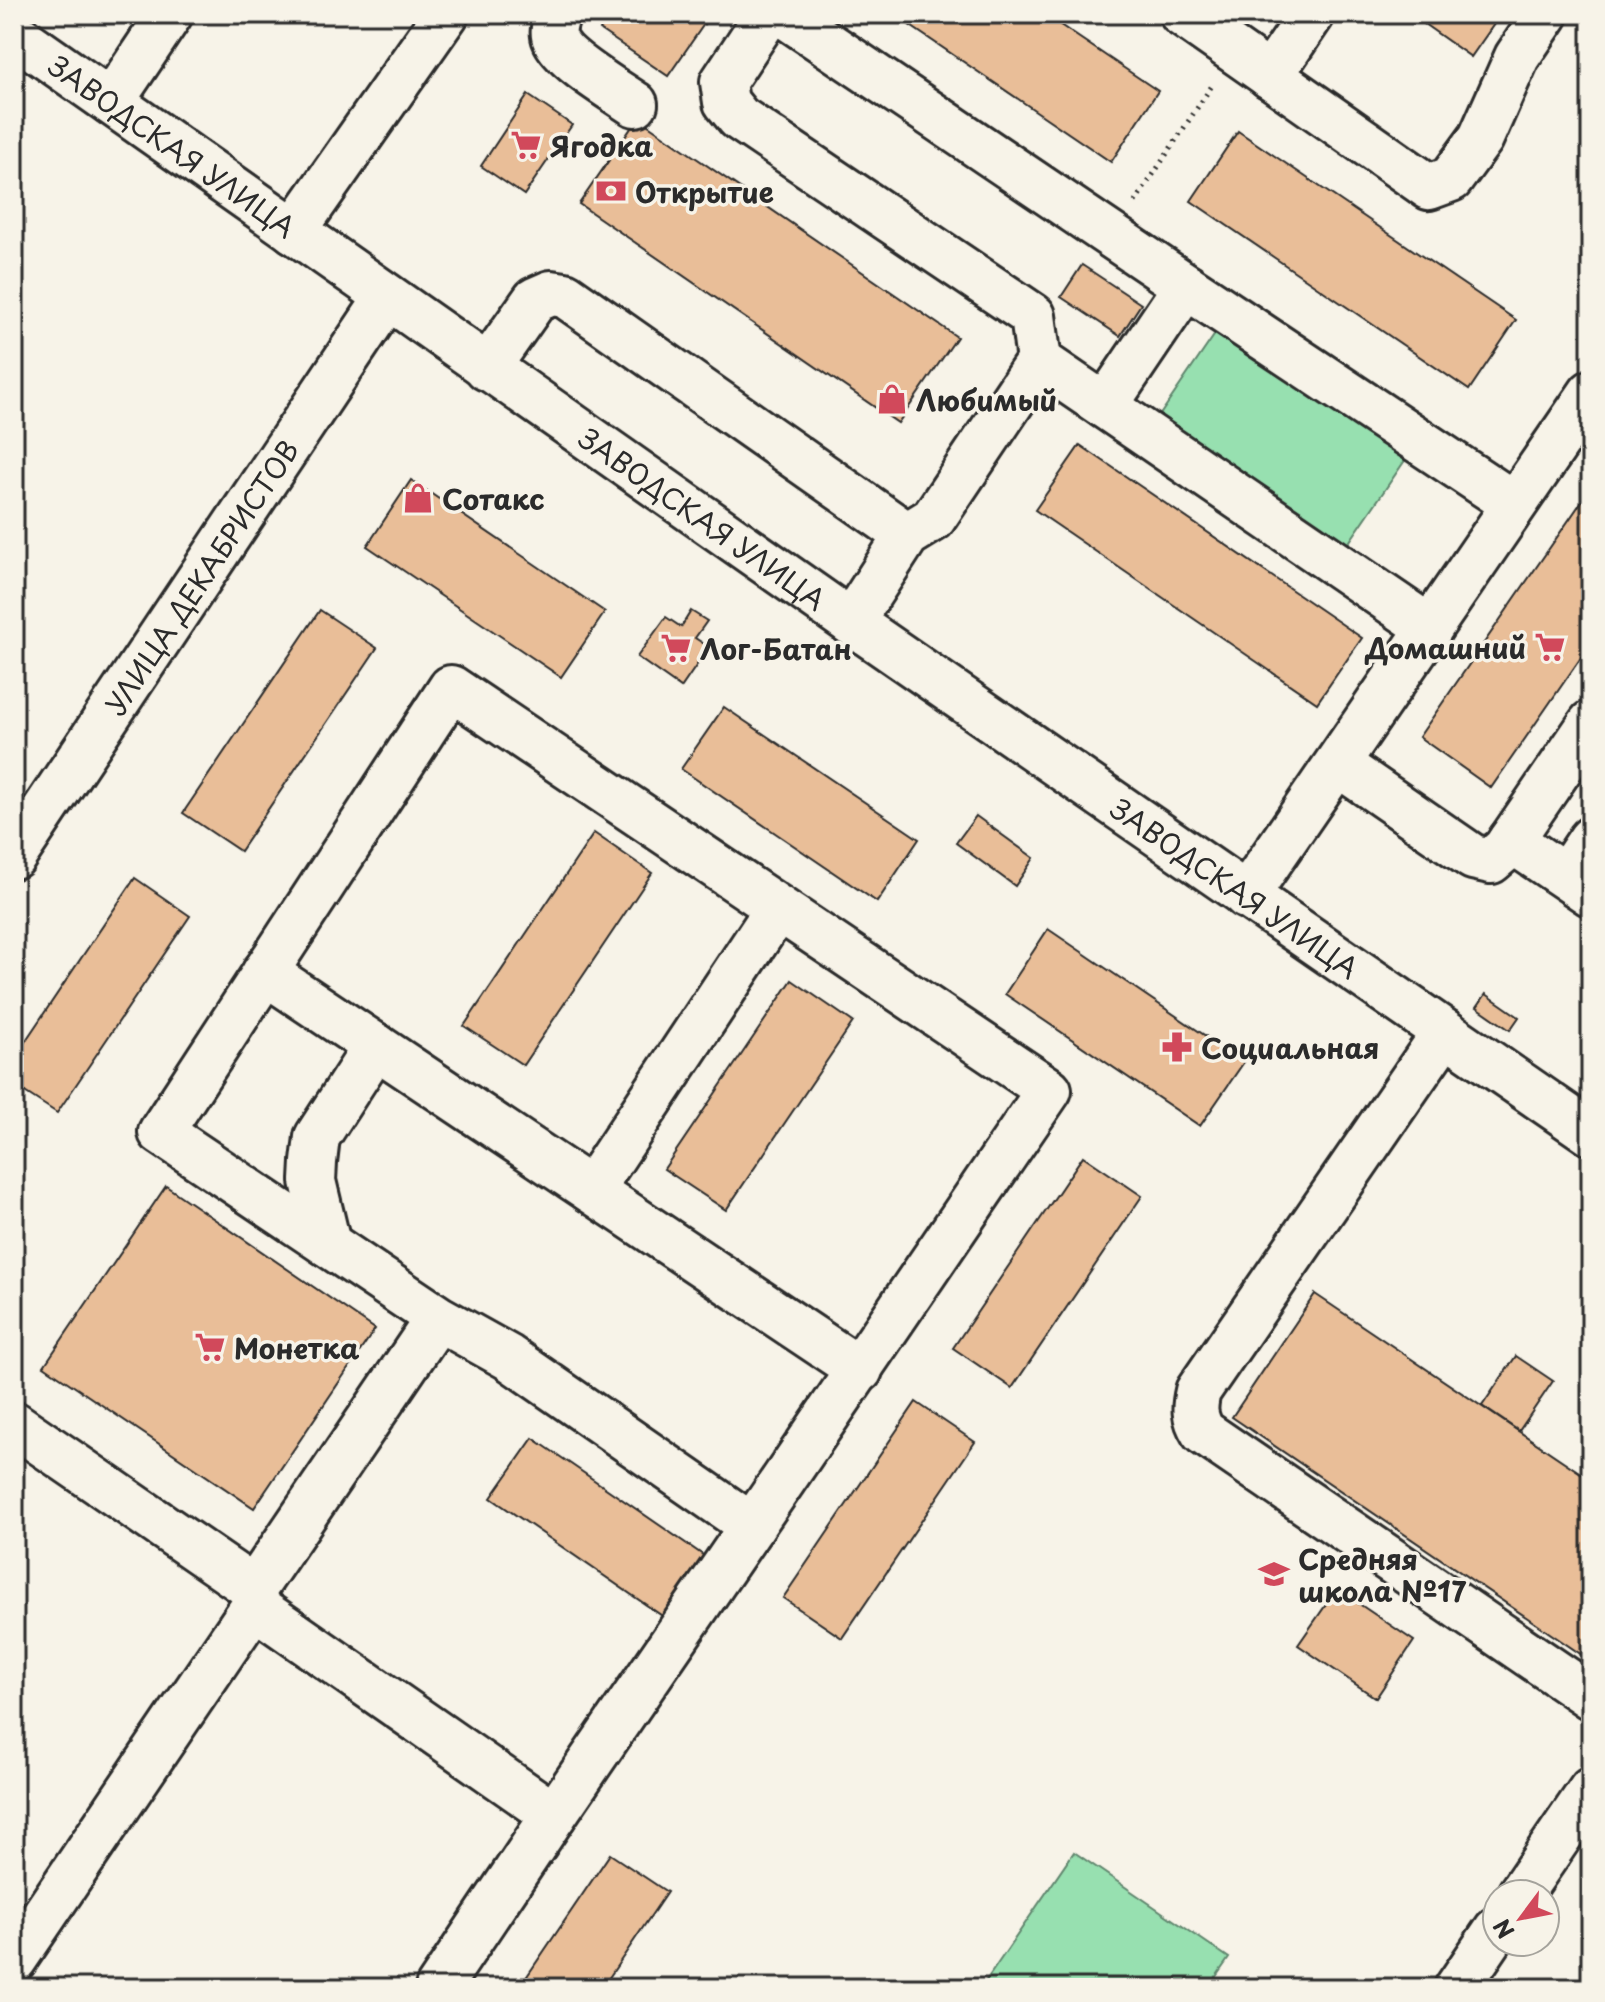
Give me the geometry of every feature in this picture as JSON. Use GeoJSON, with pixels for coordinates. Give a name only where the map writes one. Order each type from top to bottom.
{"type":"FeatureCollection","features":[{"type":"Feature","properties":{"kind":"street"},"geometry":{"type":"LineString","coordinates":[[111,102],[170,14]]}},
{"type":"Feature","properties":{"kind":"street"},"geometry":{"type":"LineString","coordinates":[[294,231],[446,14]]}},
{"type":"Feature","properties":{"kind":"street"},"geometry":{"type":"LineString","coordinates":[[558,14],[554,37],[564,54],[635,104]]}},
{"type":"Feature","properties":{"kind":"street"},"geometry":{"type":"LineString","coordinates":[[768,14],[723,82],[726,102],[739,118],[1033,316],[1039,361],[933,519],[907,535],[851,622]]}},
{"type":"Feature","properties":{"kind":"street"},"geometry":{"type":"LineString","coordinates":[[783,14],[1514,504]]}},
{"type":"Feature","properties":{"kind":"street"},"geometry":{"type":"LineString","coordinates":[[1182,14],[1429,187],[1451,179],[1481,138],[1517,57],[1546,14]]}},
{"type":"Feature","properties":{"kind":"street"},"geometry":{"type":"LineString","coordinates":[[1270,76],[1312,14]]}},
{"type":"Feature","properties":{"kind":"street","name":"ЗАВОДСКАЯ УЛИЦА"},"geometry":{"type":"LineString","coordinates":[[20,52],[111,102],[851,622],[1591,1133]]}},
{"type":"Feature","properties":{"kind":"street"},"geometry":{"type":"LineString","coordinates":[[1105,406],[1186,286]]}},
{"type":"Feature","properties":{"kind":"street"},"geometry":{"type":"LineString","coordinates":[[487,368],[535,300],[551,293],[565,295],[907,535]]}},
{"type":"Feature","properties":{"kind":"street","name":"УЛИЦА ДЕКАБРИСТОВ"},"geometry":{"type":"LineString","coordinates":[[14,856],[387,298]]}},
{"type":"Feature","properties":{"kind":"street"},"geometry":{"type":"LineString","coordinates":[[1039,361],[1430,628]]}},
{"type":"Feature","properties":{"kind":"street"},"geometry":{"type":"LineString","coordinates":[[1246,896],[1591,393]]}},
{"type":"Feature","properties":{"kind":"street"},"geometry":{"type":"LineString","coordinates":[[438,1988],[1049,1090],[451,688],[161,1132],[438,1318],[508,1357],[752,1526]]}},
{"type":"Feature","properties":{"kind":"street"},"geometry":{"type":"LineString","coordinates":[[1338,764],[1473,857],[1491,861],[1505,849],[1591,723]]}},
{"type":"Feature","properties":{"kind":"street"},"geometry":{"type":"LineString","coordinates":[[1511,840],[1578,885],[1591,839]]}},
{"type":"Feature","properties":{"kind":"street"},"geometry":{"type":"LineString","coordinates":[[591,1190],[778,908]]}},
{"type":"Feature","properties":{"kind":"street"},"geometry":{"type":"LineString","coordinates":[[265,972],[860,1370]]}},
{"type":"Feature","properties":{"kind":"street"},"geometry":{"type":"LineString","coordinates":[[1445,1032],[1198,1391],[1194,1406],[1196,1420],[1203,1432],[1591,1697]]}},
{"type":"Feature","properties":{"kind":"street"},"geometry":{"type":"LineString","coordinates":[[328,1244],[313,1181],[317,1137],[376,1046]]}},
{"type":"Feature","properties":{"kind":"street"},"geometry":{"type":"LineString","coordinates":[[14,1960],[438,1318]]}},
{"type":"Feature","properties":{"kind":"street"},"geometry":{"type":"LineString","coordinates":[[14,1424],[554,1815]]}},
{"type":"Feature","properties":{"kind":"street"},"geometry":{"type":"LineString","coordinates":[[1531,1878],[1591,1790]]}},
{"type":"Feature","properties":{"kind":"street"},"geometry":{"type":"LineString","coordinates":[[1457,1988],[1481,1953]]}},
{"type":"Feature","properties":{"kind":"path"},"geometry":{"type":"LineString","coordinates":[[1113,237],[1235,51]]}},
{"type":"Feature","properties":{"kind":"green space"},"geometry":{"type":"Polygon","coordinates":[[[1222,324],[1410,453],[1341,554],[1153,425],[1222,324]]]}},
{"type":"Feature","properties":{"kind":"green space"},"geometry":{"type":"Polygon","coordinates":[[[1074,1852],[1229,1958],[1208,1988],[981,1988],[1074,1852]]]}},
{"type":"Feature","properties":{"kind":"building"},"geometry":{"type":"Polygon","coordinates":[[[610,14],[711,14],[668,76],[600,30],[610,14]]]}},
{"type":"Feature","properties":{"kind":"building"},"geometry":{"type":"Polygon","coordinates":[[[893,14],[1044,14],[1158,91],[1111,162],[893,14]]]}},
{"type":"Feature","properties":{"kind":"building"},"geometry":{"type":"Polygon","coordinates":[[[1410,14],[1501,14],[1471,57],[1410,14]]]}},
{"type":"Feature","properties":{"kind":"building","name":"Ягодка"},"geometry":{"type":"Polygon","coordinates":[[[528,95],[572,125],[524,195],[481,166],[528,95]]]}},
{"type":"Feature","properties":{"kind":"building"},"geometry":{"type":"Polygon","coordinates":[[[638,118],[957,337],[898,423],[579,204],[638,118]]]}},
{"type":"Feature","properties":{"kind":"building"},"geometry":{"type":"Polygon","coordinates":[[[1238,131],[1516,320],[1469,390],[1191,201],[1238,131]]]}},
{"type":"Feature","properties":{"kind":"building"},"geometry":{"type":"Polygon","coordinates":[[[1082,265],[1141,304],[1120,336],[1061,297],[1082,265]]]}},
{"type":"Feature","properties":{"kind":"building"},"geometry":{"type":"Polygon","coordinates":[[[1080,445],[1362,638],[1317,703],[1035,510],[1080,445]]]}},
{"type":"Feature","properties":{"kind":"building"},"geometry":{"type":"Polygon","coordinates":[[[411,480],[605,612],[561,677],[367,546],[411,480]]]}},
{"type":"Feature","properties":{"kind":"building"},"geometry":{"type":"Polygon","coordinates":[[[1591,488],[1591,643],[1491,788],[1419,737],[1591,488]]]}},
{"type":"Feature","properties":{"kind":"building"},"geometry":{"type":"Polygon","coordinates":[[[320,610],[377,648],[240,851],[183,813],[320,610]]]}},
{"type":"Feature","properties":{"kind":"building"},"geometry":{"type":"Polygon","coordinates":[[[691,611],[707,621],[695,638],[709,647],[681,688],[637,657],[666,617],[681,627],[691,611]]]}},
{"type":"Feature","properties":{"kind":"building"},"geometry":{"type":"Polygon","coordinates":[[[724,707],[919,839],[877,902],[681,769],[724,707]]]}},
{"type":"Feature","properties":{"kind":"building"},"geometry":{"type":"Polygon","coordinates":[[[976,816],[1034,858],[1015,886],[956,843],[976,816]]]}},
{"type":"Feature","properties":{"kind":"building"},"geometry":{"type":"Polygon","coordinates":[[[594,833],[652,873],[523,1065],[464,1026],[594,833]]]}},
{"type":"Feature","properties":{"kind":"building"},"geometry":{"type":"Polygon","coordinates":[[[135,878],[190,916],[57,1113],[14,1085],[14,1058],[135,878]]]}},
{"type":"Feature","properties":{"kind":"building"},"geometry":{"type":"Polygon","coordinates":[[[1048,929],[1244,1062],[1200,1126],[1005,994],[1048,929]]]}},
{"type":"Feature","properties":{"kind":"building"},"geometry":{"type":"Polygon","coordinates":[[[792,980],[853,1022],[726,1210],[664,1169],[792,980]]]}},
{"type":"Feature","properties":{"kind":"building"},"geometry":{"type":"Polygon","coordinates":[[[1486,994],[1519,1017],[1510,1030],[1477,1007],[1486,994]]]}},
{"type":"Feature","properties":{"kind":"building"},"geometry":{"type":"Polygon","coordinates":[[[1083,1156],[1142,1196],[1012,1388],[953,1348],[1083,1156]]]}},
{"type":"Feature","properties":{"kind":"building","name":"Монетка"},"geometry":{"type":"Polygon","coordinates":[[[166,1186],[375,1329],[254,1508],[44,1366],[166,1186]]]}},
{"type":"Feature","properties":{"kind":"building"},"geometry":{"type":"Polygon","coordinates":[[[1315,1294],[1591,1480],[1591,1661],[1232,1417],[1315,1294]]]}},
{"type":"Feature","properties":{"kind":"building"},"geometry":{"type":"Polygon","coordinates":[[[1516,1356],[1553,1381],[1519,1431],[1482,1406],[1516,1356]]]}},
{"type":"Feature","properties":{"kind":"building"},"geometry":{"type":"Polygon","coordinates":[[[916,1402],[975,1442],[842,1638],[783,1598],[916,1402]]]}},
{"type":"Feature","properties":{"kind":"building"},"geometry":{"type":"Polygon","coordinates":[[[533,1438],[716,1564],[674,1624],[491,1498],[533,1438]]]}},
{"type":"Feature","properties":{"kind":"building"},"geometry":{"type":"Polygon","coordinates":[[[1337,1589],[1414,1641],[1376,1698],[1298,1645],[1337,1589]]]}},
{"type":"Feature","properties":{"kind":"building"},"geometry":{"type":"Polygon","coordinates":[[[610,1854],[667,1892],[602,1988],[519,1988],[610,1854]]]}},
{"type":"Feature","properties":{"kind":"place","name":"Ягодка"},"geometry":{"type":"Point","coordinates":[526,145]}},
{"type":"Feature","properties":{"kind":"place","name":"Открытие"},"geometry":{"type":"Point","coordinates":[611,191]}},
{"type":"Feature","properties":{"kind":"place","name":"Любимый"},"geometry":{"type":"Point","coordinates":[892,399]}},
{"type":"Feature","properties":{"kind":"place","name":"Сотакс"},"geometry":{"type":"Point","coordinates":[418,498]}},
{"type":"Feature","properties":{"kind":"place","name":"Домашний"},"geometry":{"type":"Point","coordinates":[1550,647]}},
{"type":"Feature","properties":{"kind":"place","name":"Лог-Батан"},"geometry":{"type":"Point","coordinates":[676,648]}},
{"type":"Feature","properties":{"kind":"place","name":"Социальная"},"geometry":{"type":"Point","coordinates":[1177,1047]}},
{"type":"Feature","properties":{"kind":"place","name":"Монетка"},"geometry":{"type":"Point","coordinates":[210,1347]}},
{"type":"Feature","properties":{"kind":"place","name":"Средняя школа №17"},"geometry":{"type":"Point","coordinates":[1274,1574]}}]}
